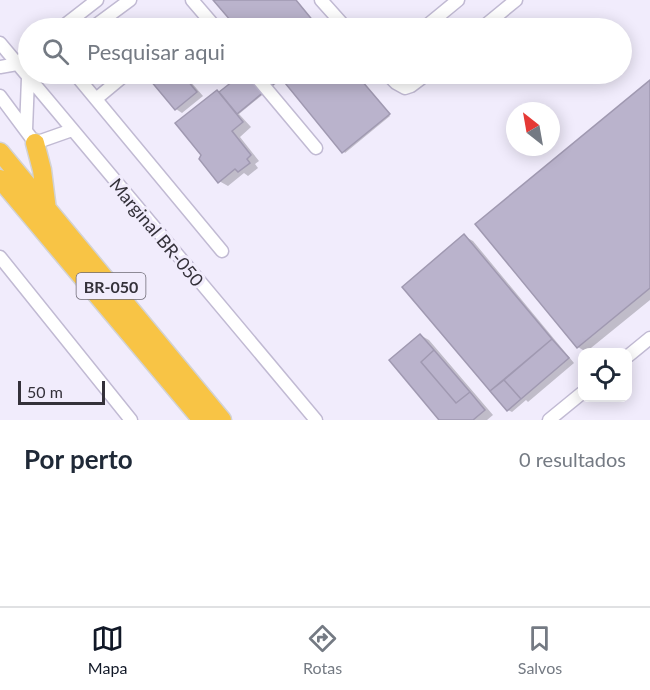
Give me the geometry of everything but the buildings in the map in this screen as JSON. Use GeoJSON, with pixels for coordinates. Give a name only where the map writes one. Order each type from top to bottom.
{"type":"FeatureCollection","features":[{"type":"Feature","properties":{"kind":"highway"},"geometry":{"type":"LineString","coordinates":[[30,137],[42,170],[46,210]]}},
{"type":"Feature","properties":{"kind":"highway","name":"BR-050"},"geometry":{"type":"LineString","coordinates":[[0,152],[222,420]]}},
{"type":"Feature","properties":{"kind":"highway","name":"BR-050"},"geometry":{"type":"LineString","coordinates":[[0,179],[202,420]]}},
{"type":"Feature","properties":{"kind":"street"},"geometry":{"type":"LineString","coordinates":[[74,18],[97,0]]}},
{"type":"Feature","properties":{"kind":"street"},"geometry":{"type":"LineString","coordinates":[[106,18],[130,0]]}},
{"type":"Feature","properties":{"kind":"street"},"geometry":{"type":"LineString","coordinates":[[192,0],[207,18]]}},
{"type":"Feature","properties":{"kind":"street"},"geometry":{"type":"LineString","coordinates":[[321,0],[337,18]]}},
{"type":"Feature","properties":{"kind":"street"},"geometry":{"type":"LineString","coordinates":[[436,18],[458,0]]}},
{"type":"Feature","properties":{"kind":"street"},"geometry":{"type":"LineString","coordinates":[[494,18],[516,0]]}},
{"type":"Feature","properties":{"kind":"street","name":"Marginal BR-050"},"geometry":{"type":"LineString","coordinates":[[0,43],[17,64]]}},
{"type":"Feature","properties":{"kind":"street"},"geometry":{"type":"LineString","coordinates":[[0,67],[17,64]]}},
{"type":"Feature","properties":{"kind":"street"},"geometry":{"type":"LineString","coordinates":[[30,137],[31,84]]}},
{"type":"Feature","properties":{"kind":"street","name":"Marginal BR-050"},"geometry":{"type":"LineString","coordinates":[[37,84],[72,130],[316,420]]}},
{"type":"Feature","properties":{"kind":"street"},"geometry":{"type":"LineString","coordinates":[[83,84],[222,250]]}},
{"type":"Feature","properties":{"kind":"street"},"geometry":{"type":"LineString","coordinates":[[96,99],[114,84]]}},
{"type":"Feature","properties":{"kind":"street"},"geometry":{"type":"LineString","coordinates":[[262,84],[316,148]]}},
{"type":"Feature","properties":{"kind":"street"},"geometry":{"type":"LineString","coordinates":[[398,84],[405,88],[414,84]]}},
{"type":"Feature","properties":{"kind":"street"},"geometry":{"type":"LineString","coordinates":[[0,96],[30,137]]}},
{"type":"Feature","properties":{"kind":"street"},"geometry":{"type":"LineString","coordinates":[[30,137],[72,130]]}},
{"type":"Feature","properties":{"kind":"street"},"geometry":{"type":"LineString","coordinates":[[0,257],[131,420]]}},
{"type":"Feature","properties":{"kind":"street"},"geometry":{"type":"LineString","coordinates":[[632,352],[650,338]]}},
{"type":"Feature","properties":{"kind":"street"},"geometry":{"type":"LineString","coordinates":[[549,420],[578,396]]}}]}
